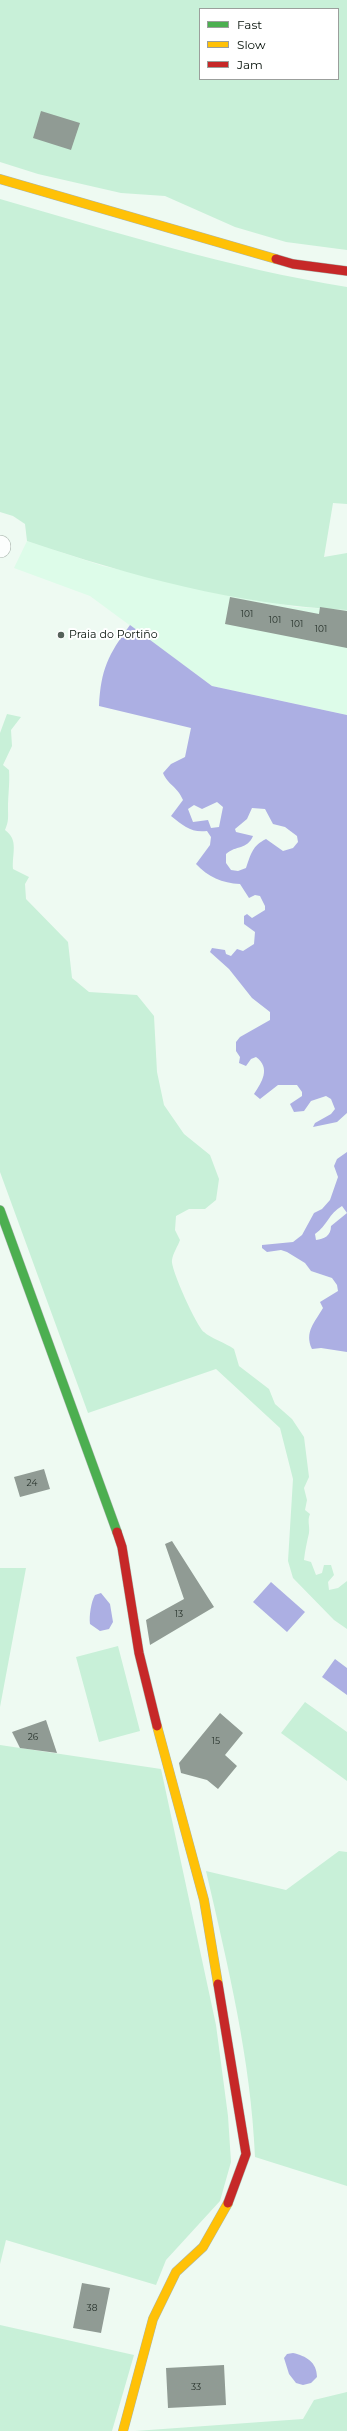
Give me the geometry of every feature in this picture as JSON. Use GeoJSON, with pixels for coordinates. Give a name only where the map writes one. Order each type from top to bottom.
{"type":"FeatureCollection","features":[{"type":"Feature","properties":{"kind":"street"},"geometry":{"type":"LineString","coordinates":[[0,179],[293,264],[347,271]]}},
{"type":"Feature","properties":{"kind":"street"},"geometry":{"type":"LineString","coordinates":[[0,1210],[122,1547],[140,1653],[167,1768],[204,1900],[246,2154],[233,2195],[203,2248],[176,2272],[153,2319],[123,2431]]}},
{"type":"Feature","properties":{"kind":"shaded area"},"geometry":{"type":"Polygon","coordinates":[[[0,0],[347,0],[347,250],[286,242],[235,227],[165,196],[121,193],[38,174],[0,162],[0,0]]]}},
{"type":"Feature","properties":{"kind":"shaded area"},"geometry":{"type":"Polygon","coordinates":[[[0,199],[216,260],[347,287],[347,504],[333,503],[324,557],[347,553],[347,610],[265,602],[225,595],[185,587],[105,566],[27,541],[25,524],[13,516],[0,512],[0,199]]]}},
{"type":"Feature","properties":{"kind":"shaded area"},"geometry":{"type":"Polygon","coordinates":[[[27,541],[103,566],[295,607],[347,610],[347,715],[212,686],[90,596],[14,568],[27,541]]]}},
{"type":"Feature","properties":{"kind":"shaded area"},"geometry":{"type":"Polygon","coordinates":[[[7,714],[21,717],[11,730],[12,746],[3,765],[9,770],[8,819],[5,830],[12,838],[14,847],[13,869],[29,877],[25,884],[26,899],[68,942],[72,978],[89,992],[137,995],[154,1016],[157,1072],[164,1105],[184,1134],[210,1155],[219,1179],[216,1200],[205,1209],[189,1209],[176,1216],[175,1230],[180,1240],[172,1260],[175,1274],[190,1309],[204,1332],[234,1349],[239,1366],[269,1389],[275,1404],[292,1419],[304,1437],[309,1477],[304,1488],[307,1500],[305,1510],[310,1514],[309,1533],[304,1560],[311,1562],[316,1575],[322,1573],[324,1565],[331,1565],[334,1575],[328,1582],[329,1590],[338,1588],[347,1581],[347,1629],[334,1620],[293,1578],[288,1561],[293,1479],[280,1428],[216,1369],[88,1413],[0,1172],[0,733],[7,714]]]}},
{"type":"Feature","properties":{"kind":"shaded area"},"geometry":{"type":"Polygon","coordinates":[[[0,1568],[26,1568],[0,1707],[0,1568]]]}},
{"type":"Feature","properties":{"kind":"shaded area"},"geometry":{"type":"Polygon","coordinates":[[[118,1646],[140,1731],[99,1742],[76,1657],[118,1646]]]}},
{"type":"Feature","properties":{"kind":"shaded area"},"geometry":{"type":"Polygon","coordinates":[[[305,1702],[347,1732],[347,1781],[281,1733],[305,1702]]]}},
{"type":"Feature","properties":{"kind":"shaded area"},"geometry":{"type":"Polygon","coordinates":[[[0,1745],[161,1769],[216,2025],[228,2116],[231,2162],[220,2201],[166,2260],[156,2285],[6,2240],[0,2264],[0,1745]]]}},
{"type":"Feature","properties":{"kind":"shaded area"},"geometry":{"type":"Polygon","coordinates":[[[339,1851],[347,1852],[347,2186],[255,2157],[253,2121],[244,2049],[206,1871],[286,1890],[339,1851]]]}},
{"type":"Feature","properties":{"kind":"shaded area"},"geometry":{"type":"Polygon","coordinates":[[[0,2325],[134,2355],[112,2431],[0,2431],[0,2325]]]}},
{"type":"Feature","properties":{"kind":"shaded area"},"geometry":{"type":"Polygon","coordinates":[[[347,2392],[347,2431],[135,2431],[303,2419],[314,2400],[347,2392]]]}},
{"type":"Feature","properties":{"kind":"water"},"geometry":{"type":"Polygon","coordinates":[[[130,625],[212,686],[347,715],[347,1113],[337,1122],[313,1127],[315,1123],[331,1114],[335,1109],[331,1099],[326,1096],[311,1101],[304,1111],[294,1112],[290,1104],[302,1096],[302,1092],[297,1085],[278,1085],[260,1099],[254,1094],[264,1075],[261,1061],[256,1057],[251,1059],[246,1066],[239,1063],[240,1057],[236,1051],[236,1042],[240,1037],[270,1020],[270,1012],[252,998],[229,969],[210,952],[212,948],[225,950],[226,954],[231,956],[237,949],[243,951],[254,944],[255,932],[244,924],[244,916],[247,914],[252,918],[265,910],[265,906],[260,896],[255,895],[249,898],[240,884],[221,881],[210,876],[201,869],[196,864],[210,845],[211,837],[207,831],[192,830],[171,816],[183,800],[181,795],[167,780],[163,773],[171,764],[185,757],[191,728],[99,706],[102,682],[107,663],[116,645],[130,625]],[[217,802],[202,809],[194,805],[188,809],[193,822],[208,820],[211,828],[219,827],[223,807],[217,802]],[[252,808],[247,819],[235,829],[236,832],[253,836],[248,843],[226,854],[226,863],[231,870],[238,871],[246,868],[255,848],[266,839],[283,851],[293,848],[298,842],[297,836],[285,827],[273,824],[265,809],[252,808]]]}},
{"type":"Feature","properties":{"kind":"water"},"geometry":{"type":"Polygon","coordinates":[[[347,1152],[347,1213],[347,1352],[321,1348],[312,1349],[310,1343],[310,1332],[323,1308],[320,1302],[338,1291],[337,1285],[332,1278],[311,1271],[305,1263],[287,1252],[281,1250],[267,1252],[262,1248],[262,1245],[293,1242],[302,1235],[314,1213],[322,1209],[330,1200],[338,1177],[334,1166],[337,1159],[347,1152]],[[342,1206],[334,1212],[315,1234],[316,1240],[322,1239],[328,1235],[331,1226],[347,1213],[342,1206]]]}},
{"type":"Feature","properties":{"kind":"water"},"geometry":{"type":"Polygon","coordinates":[[[271,1582],[305,1612],[287,1632],[253,1602],[271,1582]]]}},
{"type":"Feature","properties":{"kind":"water"},"geometry":{"type":"Polygon","coordinates":[[[101,1593],[110,1604],[113,1622],[109,1629],[100,1631],[90,1624],[90,1617],[91,1605],[95,1595],[101,1593]]]}},
{"type":"Feature","properties":{"kind":"water"},"geometry":{"type":"Polygon","coordinates":[[[335,1659],[347,1668],[347,1695],[322,1677],[335,1659]]]}},
{"type":"Feature","properties":{"kind":"water"},"geometry":{"type":"Polygon","coordinates":[[[293,2353],[310,2360],[315,2367],[317,2377],[311,2383],[303,2385],[296,2383],[289,2374],[284,2358],[287,2354],[293,2353]]]}},
{"type":"Feature","properties":{"kind":"building"},"geometry":{"type":"Polygon","coordinates":[[[41,111],[80,123],[71,150],[33,138],[41,111]]]}},
{"type":"Feature","properties":{"kind":"building"},"geometry":{"type":"Polygon","coordinates":[[[230,597],[319,614],[320,607],[347,611],[347,648],[225,624],[230,597]]]}},
{"type":"Feature","properties":{"kind":"building"},"geometry":{"type":"Polygon","coordinates":[[[44,1469],[50,1489],[20,1497],[14,1477],[44,1469]]]}},
{"type":"Feature","properties":{"kind":"building"},"geometry":{"type":"Polygon","coordinates":[[[172,1541],[214,1607],[150,1645],[146,1620],[184,1599],[165,1544],[172,1541]]]}},
{"type":"Feature","properties":{"kind":"building"},"geometry":{"type":"Polygon","coordinates":[[[220,1713],[243,1733],[225,1755],[237,1766],[218,1789],[207,1780],[181,1773],[179,1763],[220,1713]]]}},
{"type":"Feature","properties":{"kind":"building"},"geometry":{"type":"Polygon","coordinates":[[[46,1720],[57,1753],[20,1748],[12,1732],[46,1720]]]}},
{"type":"Feature","properties":{"kind":"building"},"geometry":{"type":"Polygon","coordinates":[[[82,2283],[110,2288],[101,2333],[73,2328],[82,2283]]]}},
{"type":"Feature","properties":{"kind":"building"},"geometry":{"type":"Polygon","coordinates":[[[224,2365],[226,2405],[168,2408],[166,2368],[224,2365]]]}},
{"type":"Feature","properties":{"kind":"traffic: fast"},"geometry":{"type":"LineString","coordinates":[[0,1210],[117,1532]]}},
{"type":"Feature","properties":{"kind":"traffic: slow"},"geometry":{"type":"LineString","coordinates":[[0,179],[276,259]]}},
{"type":"Feature","properties":{"kind":"traffic: slow"},"geometry":{"type":"LineString","coordinates":[[157,1726],[204,1900],[218,1984]]}},
{"type":"Feature","properties":{"kind":"traffic: slow"},"geometry":{"type":"LineString","coordinates":[[123,2431],[153,2319],[176,2272],[203,2247],[228,2203]]}},
{"type":"Feature","properties":{"kind":"traffic: jam"},"geometry":{"type":"LineString","coordinates":[[276,259],[293,264],[347,271]]}},
{"type":"Feature","properties":{"kind":"traffic: jam"},"geometry":{"type":"LineString","coordinates":[[117,1532],[122,1547],[139,1653],[157,1726]]}},
{"type":"Feature","properties":{"kind":"traffic: jam"},"geometry":{"type":"LineString","coordinates":[[218,1984],[246,2154],[228,2203]]}},
{"type":"Feature","properties":{"kind":"place","name":"Praia do Portiño"},"geometry":{"type":"Point","coordinates":[61,635]}}]}
